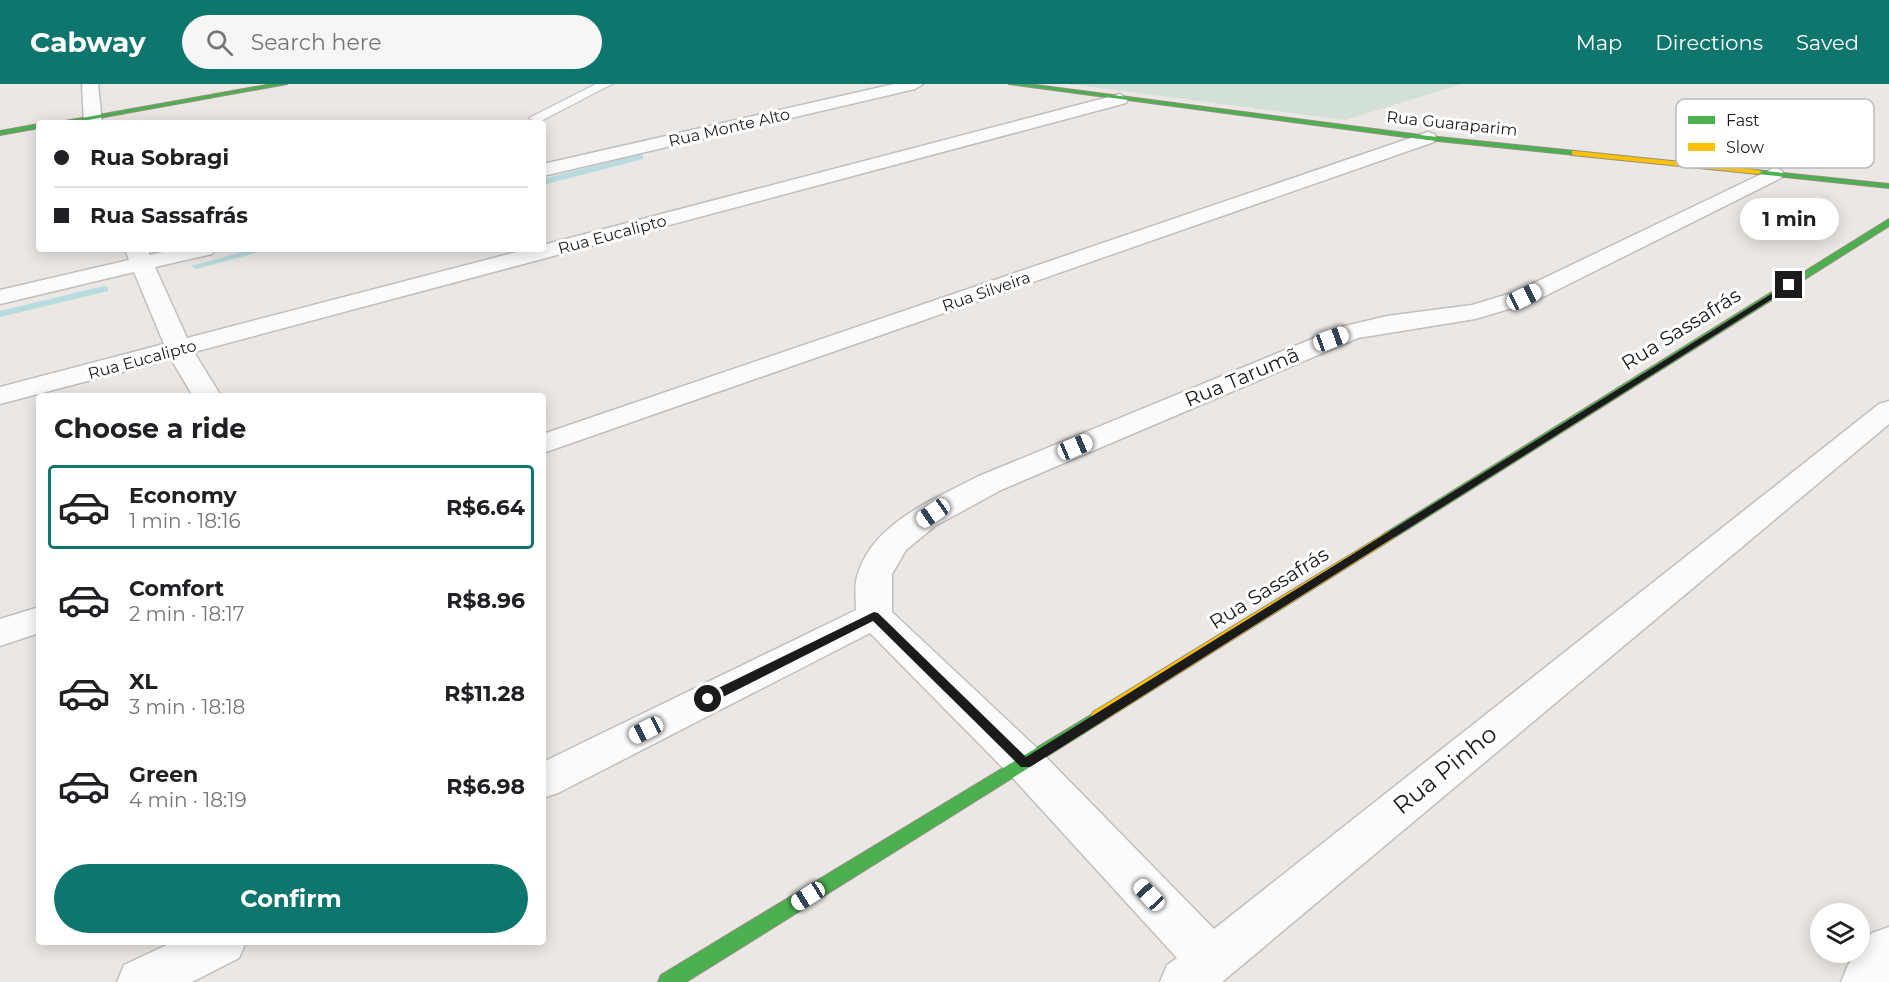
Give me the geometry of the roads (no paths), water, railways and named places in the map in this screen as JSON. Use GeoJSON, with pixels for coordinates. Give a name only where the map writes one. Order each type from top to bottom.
{"type":"FeatureCollection","features":[{"type":"Feature","properties":{"kind":"street"},"geometry":{"type":"LineString","coordinates":[[90,84],[92,120],[284,84]]}},
{"type":"Feature","properties":{"kind":"street","name":"Rua Monte Alto"},"geometry":{"type":"LineString","coordinates":[[546,169],[915,84]]}},
{"type":"Feature","properties":{"kind":"street","name":"Rua Guaraparim"},"geometry":{"type":"LineString","coordinates":[[1012,84],[1428,138],[1676,164]]}},
{"type":"Feature","properties":{"kind":"street","name":"Rua Eucalipto"},"geometry":{"type":"LineString","coordinates":[[546,251],[1120,99]]}},
{"type":"Feature","properties":{"kind":"street"},"geometry":{"type":"LineString","coordinates":[[0,133],[36,127]]}},
{"type":"Feature","properties":{"kind":"street","name":"Rua Silveira"},"geometry":{"type":"LineString","coordinates":[[546,443],[1428,138]]}},
{"type":"Feature","properties":{"kind":"street","name":"Rua Guaraparim"},"geometry":{"type":"LineString","coordinates":[[1716,168],[1889,186]]}},
{"type":"Feature","properties":{"kind":"street","name":"Rua Tarumã"},"geometry":{"type":"LineString","coordinates":[[874,616],[874,576],[887,551],[907,531],[933,513],[990,483],[1350,332],[1387,324],[1475,312],[1524,297],[1774,174]]}},
{"type":"Feature","properties":{"kind":"street","name":"Rua Sassafrás"},"geometry":{"type":"LineString","coordinates":[[668,982],[1025,763],[1889,222]]}},
{"type":"Feature","properties":{"kind":"street"},"geometry":{"type":"LineString","coordinates":[[0,297],[138,256],[176,252]]}},
{"type":"Feature","properties":{"kind":"street","name":"Rua Eucalipto"},"geometry":{"type":"LineString","coordinates":[[0,396],[544,252]]}},
{"type":"Feature","properties":{"kind":"street"},"geometry":{"type":"LineString","coordinates":[[138,256],[179,349],[205,393]]}},
{"type":"Feature","properties":{"kind":"street","name":"Rua Pinho"},"geometry":{"type":"LineString","coordinates":[[874,616],[1025,763],[1198,971],[1889,410]]}},
{"type":"Feature","properties":{"kind":"street"},"geometry":{"type":"LineString","coordinates":[[546,780],[874,616]]}},
{"type":"Feature","properties":{"kind":"street"},"geometry":{"type":"LineString","coordinates":[[0,633],[36,620]]}},
{"type":"Feature","properties":{"kind":"street"},"geometry":{"type":"LineString","coordinates":[[142,982],[216,945]]}},
{"type":"Feature","properties":{"kind":"street"},"geometry":{"type":"LineString","coordinates":[[1866,982],[1889,949]]}},
{"type":"Feature","properties":{"kind":"lane"},"geometry":{"type":"LineString","coordinates":[[536,118],[606,84]]}},
{"type":"Feature","properties":{"kind":"waterway"},"geometry":{"type":"LineString","coordinates":[[546,181],[640,157]]}},
{"type":"Feature","properties":{"kind":"waterway"},"geometry":{"type":"LineString","coordinates":[[196,266],[254,252]]}},
{"type":"Feature","properties":{"kind":"waterway"},"geometry":{"type":"LineString","coordinates":[[0,314],[104,289]]}}]}
